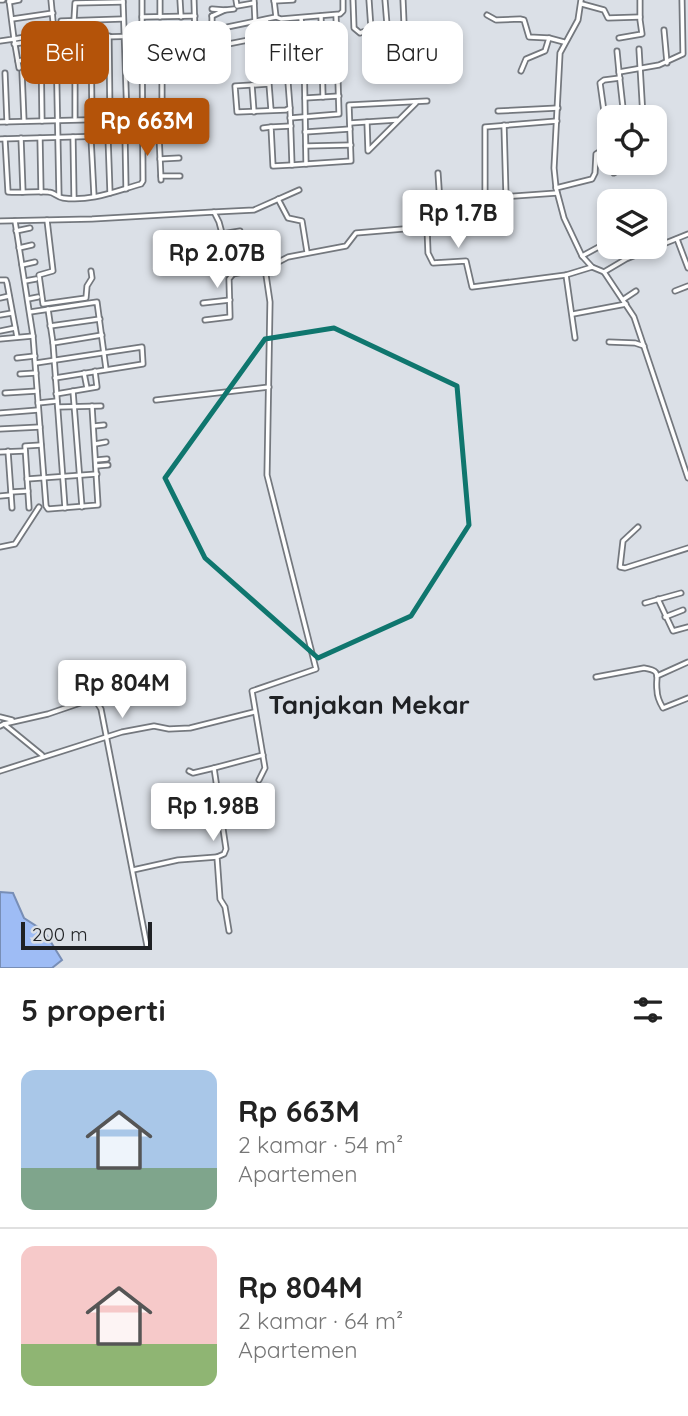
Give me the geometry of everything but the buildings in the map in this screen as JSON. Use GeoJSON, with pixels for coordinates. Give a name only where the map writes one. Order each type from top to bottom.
{"type":"FeatureCollection","features":[{"type":"Feature","properties":{"kind":"street"},"geometry":{"type":"LineString","coordinates":[[19,0],[9,1],[20,70],[24,121]]}},
{"type":"Feature","properties":{"kind":"street"},"geometry":{"type":"LineString","coordinates":[[0,41],[26,42],[25,37],[54,32],[51,0]]}},
{"type":"Feature","properties":{"kind":"street"},"geometry":{"type":"LineString","coordinates":[[142,0],[142,21]]}},
{"type":"Feature","properties":{"kind":"street"},"geometry":{"type":"LineString","coordinates":[[160,0],[160,17]]}},
{"type":"Feature","properties":{"kind":"street"},"geometry":{"type":"LineString","coordinates":[[180,0],[181,17]]}},
{"type":"Feature","properties":{"kind":"street"},"geometry":{"type":"LineString","coordinates":[[194,0],[195,21]]}},
{"type":"Feature","properties":{"kind":"street"},"geometry":{"type":"LineString","coordinates":[[212,0],[212,21]]}},
{"type":"Feature","properties":{"kind":"street"},"geometry":{"type":"LineString","coordinates":[[236,0],[237,6],[254,2],[255,21],[276,17],[281,19],[336,15],[343,11],[343,0]]}},
{"type":"Feature","properties":{"kind":"street"},"geometry":{"type":"LineString","coordinates":[[276,17],[274,1],[293,0]]}},
{"type":"Feature","properties":{"kind":"street"},"geometry":{"type":"LineString","coordinates":[[353,0],[354,28],[360,33],[371,29],[369,0]]}},
{"type":"Feature","properties":{"kind":"street"},"geometry":{"type":"LineString","coordinates":[[385,0],[387,21]]}},
{"type":"Feature","properties":{"kind":"street"},"geometry":{"type":"LineString","coordinates":[[403,0],[404,21]]}},
{"type":"Feature","properties":{"kind":"street"},"geometry":{"type":"LineString","coordinates":[[619,38],[642,34],[640,0]]}},
{"type":"Feature","properties":{"kind":"street"},"geometry":{"type":"LineString","coordinates":[[619,72],[667,63],[683,54],[685,19],[682,0]]}},
{"type":"Feature","properties":{"kind":"street"},"geometry":{"type":"LineString","coordinates":[[61,21],[123,19],[123,1],[75,3],[74,20]]}},
{"type":"Feature","properties":{"kind":"street"},"geometry":{"type":"LineString","coordinates":[[640,17],[608,18],[604,10],[581,2],[579,20],[565,42],[560,57],[554,168],[569,232],[582,256],[592,267],[604,272],[626,301],[640,330],[688,478]]}},
{"type":"Feature","properties":{"kind":"street"},"geometry":{"type":"LineString","coordinates":[[212,9],[234,9]]}},
{"type":"Feature","properties":{"kind":"street"},"geometry":{"type":"LineString","coordinates":[[212,16],[225,10]]}},
{"type":"Feature","properties":{"kind":"street"},"geometry":{"type":"LineString","coordinates":[[12,19],[53,13]]}},
{"type":"Feature","properties":{"kind":"street"},"geometry":{"type":"LineString","coordinates":[[336,15],[339,114]]}},
{"type":"Feature","properties":{"kind":"street"},"geometry":{"type":"LineString","coordinates":[[487,15],[496,20],[524,20],[529,37],[565,42]]}},
{"type":"Feature","properties":{"kind":"street"},"geometry":{"type":"LineString","coordinates":[[142,17],[195,16]]}},
{"type":"Feature","properties":{"kind":"street"},"geometry":{"type":"LineString","coordinates":[[321,16],[323,97]]}},
{"type":"Feature","properties":{"kind":"street"},"geometry":{"type":"LineString","coordinates":[[245,23],[208,31],[213,47],[245,41]]}},
{"type":"Feature","properties":{"kind":"street"},"geometry":{"type":"LineString","coordinates":[[664,30],[667,63]]}},
{"type":"Feature","properties":{"kind":"street"},"geometry":{"type":"LineString","coordinates":[[110,118],[109,36],[123,37]]}},
{"type":"Feature","properties":{"kind":"street"},"geometry":{"type":"LineString","coordinates":[[522,71],[526,59],[545,51],[549,38]]}},
{"type":"Feature","properties":{"kind":"street"},"geometry":{"type":"LineString","coordinates":[[639,49],[642,105]]}},
{"type":"Feature","properties":{"kind":"street"},"geometry":{"type":"LineString","coordinates":[[617,51],[623,105]]}},
{"type":"Feature","properties":{"kind":"street"},"geometry":{"type":"LineString","coordinates":[[5,73],[7,122]]}},
{"type":"Feature","properties":{"kind":"street"},"geometry":{"type":"LineString","coordinates":[[603,105],[600,83],[620,78]]}},
{"type":"Feature","properties":{"kind":"street"},"geometry":{"type":"LineString","coordinates":[[42,84],[42,121]]}},
{"type":"Feature","properties":{"kind":"street"},"geometry":{"type":"LineString","coordinates":[[57,84],[59,197]]}},
{"type":"Feature","properties":{"kind":"street"},"geometry":{"type":"LineString","coordinates":[[75,84],[75,118]]}},
{"type":"Feature","properties":{"kind":"street"},"geometry":{"type":"LineString","coordinates":[[92,84],[92,118]]}},
{"type":"Feature","properties":{"kind":"street"},"geometry":{"type":"LineString","coordinates":[[125,84],[127,118]]}},
{"type":"Feature","properties":{"kind":"street"},"geometry":{"type":"LineString","coordinates":[[144,84],[142,135],[142,183],[94,197],[59,197],[50,192],[7,191],[2,139],[142,135],[176,137]]}},
{"type":"Feature","properties":{"kind":"street"},"geometry":{"type":"LineString","coordinates":[[162,84],[162,118]]}},
{"type":"Feature","properties":{"kind":"street"},"geometry":{"type":"LineString","coordinates":[[271,110],[269,84],[235,86],[237,113],[254,111],[271,110],[290,108]]}},
{"type":"Feature","properties":{"kind":"street"},"geometry":{"type":"LineString","coordinates":[[288,84],[292,165]]}},
{"type":"Feature","properties":{"kind":"street"},"geometry":{"type":"LineString","coordinates":[[305,84],[306,164]]}},
{"type":"Feature","properties":{"kind":"street"},"geometry":{"type":"LineString","coordinates":[[252,85],[254,111]]}},
{"type":"Feature","properties":{"kind":"street"},"geometry":{"type":"LineString","coordinates":[[305,99],[339,96]]}},
{"type":"Feature","properties":{"kind":"street"},"geometry":{"type":"LineString","coordinates":[[271,127],[273,166],[351,162],[349,105],[427,101]]}},
{"type":"Feature","properties":{"kind":"street"},"geometry":{"type":"LineString","coordinates":[[367,122],[369,151],[417,102]]}},
{"type":"Feature","properties":{"kind":"street"},"geometry":{"type":"LineString","coordinates":[[498,111],[558,108]]}},
{"type":"Feature","properties":{"kind":"street"},"geometry":{"type":"LineString","coordinates":[[290,118],[349,114]]}},
{"type":"Feature","properties":{"kind":"street"},"geometry":{"type":"LineString","coordinates":[[0,122],[172,117]]}},
{"type":"Feature","properties":{"kind":"street"},"geometry":{"type":"LineString","coordinates":[[305,132],[399,120]]}},
{"type":"Feature","properties":{"kind":"street"},"geometry":{"type":"LineString","coordinates":[[558,121],[485,127],[485,198],[557,190],[592,179],[597,153]]}},
{"type":"Feature","properties":{"kind":"street"},"geometry":{"type":"LineString","coordinates":[[504,125],[506,196]]}},
{"type":"Feature","properties":{"kind":"street"},"geometry":{"type":"LineString","coordinates":[[263,128],[290,126]]}},
{"type":"Feature","properties":{"kind":"street"},"geometry":{"type":"LineString","coordinates":[[125,136],[126,189]]}},
{"type":"Feature","properties":{"kind":"street"},"geometry":{"type":"LineString","coordinates":[[73,137],[74,198]]}},
{"type":"Feature","properties":{"kind":"street"},"geometry":{"type":"LineString","coordinates":[[108,137],[110,193]]}},
{"type":"Feature","properties":{"kind":"street"},"geometry":{"type":"LineString","coordinates":[[22,138],[23,192]]}},
{"type":"Feature","properties":{"kind":"street"},"geometry":{"type":"LineString","coordinates":[[40,138],[41,192]]}},
{"type":"Feature","properties":{"kind":"street"},"geometry":{"type":"LineString","coordinates":[[91,138],[94,197]]}},
{"type":"Feature","properties":{"kind":"street"},"geometry":{"type":"LineString","coordinates":[[159,138],[161,178],[180,176]]}},
{"type":"Feature","properties":{"kind":"street"},"geometry":{"type":"LineString","coordinates":[[306,146],[351,145]]}},
{"type":"Feature","properties":{"kind":"street"},"geometry":{"type":"LineString","coordinates":[[160,159],[179,158]]}},
{"type":"Feature","properties":{"kind":"street"},"geometry":{"type":"LineString","coordinates":[[438,173],[440,204]]}},
{"type":"Feature","properties":{"kind":"street"},"geometry":{"type":"LineString","coordinates":[[0,221],[92,219],[254,209],[299,190]]}},
{"type":"Feature","properties":{"kind":"street"},"geometry":{"type":"LineString","coordinates":[[470,198],[440,204],[427,227],[431,262],[466,261],[472,287],[566,275],[592,267]]}},
{"type":"Feature","properties":{"kind":"street"},"geometry":{"type":"LineString","coordinates":[[278,200],[288,218],[302,221],[307,252]]}},
{"type":"Feature","properties":{"kind":"street"},"geometry":{"type":"LineString","coordinates":[[214,212],[233,274]]}},
{"type":"Feature","properties":{"kind":"street"},"geometry":{"type":"LineString","coordinates":[[47,220],[53,271],[38,275],[43,304],[86,298],[87,286],[92,278],[91,271]]}},
{"type":"Feature","properties":{"kind":"street"},"geometry":{"type":"LineString","coordinates":[[15,221],[33,336],[47,508],[99,503],[92,406]]}},
{"type":"Feature","properties":{"kind":"street"},"geometry":{"type":"LineString","coordinates":[[205,320],[230,317],[229,279],[233,274],[265,268],[307,252],[346,246],[356,233],[427,227]]}},
{"type":"Feature","properties":{"kind":"street"},"geometry":{"type":"LineString","coordinates":[[16,231],[30,228]]}},
{"type":"Feature","properties":{"kind":"street"},"geometry":{"type":"LineString","coordinates":[[222,234],[240,231]]}},
{"type":"Feature","properties":{"kind":"street"},"geometry":{"type":"LineString","coordinates":[[604,272],[612,265],[688,234]]}},
{"type":"Feature","properties":{"kind":"street"},"geometry":{"type":"LineString","coordinates":[[677,239],[688,268]]}},
{"type":"Feature","properties":{"kind":"street"},"geometry":{"type":"LineString","coordinates":[[19,248],[32,245]]}},
{"type":"Feature","properties":{"kind":"street"},"geometry":{"type":"LineString","coordinates":[[226,247],[249,245]]}},
{"type":"Feature","properties":{"kind":"street"},"geometry":{"type":"LineString","coordinates":[[582,256],[597,248]]}},
{"type":"Feature","properties":{"kind":"street"},"geometry":{"type":"LineString","coordinates":[[22,265],[35,262]]}},
{"type":"Feature","properties":{"kind":"street"},"geometry":{"type":"LineString","coordinates":[[259,780],[265,768],[254,712],[253,690],[316,669],[267,475],[270,302],[265,268]]}},
{"type":"Feature","properties":{"kind":"street"},"geometry":{"type":"LineString","coordinates":[[566,275],[575,338]]}},
{"type":"Feature","properties":{"kind":"street"},"geometry":{"type":"LineString","coordinates":[[25,281],[36,279]]}},
{"type":"Feature","properties":{"kind":"street"},"geometry":{"type":"LineString","coordinates":[[0,280],[6,280],[17,337]]}},
{"type":"Feature","properties":{"kind":"street"},"geometry":{"type":"LineString","coordinates":[[675,291],[688,286]]}},
{"type":"Feature","properties":{"kind":"street"},"geometry":{"type":"LineString","coordinates":[[573,314],[626,301],[636,291]]}},
{"type":"Feature","properties":{"kind":"street"},"geometry":{"type":"LineString","coordinates":[[0,298],[9,296]]}},
{"type":"Feature","properties":{"kind":"street"},"geometry":{"type":"LineString","coordinates":[[28,299],[37,297]]}},
{"type":"Feature","properties":{"kind":"street"},"geometry":{"type":"LineString","coordinates":[[203,303],[229,300]]}},
{"type":"Feature","properties":{"kind":"street"},"geometry":{"type":"LineString","coordinates":[[30,312],[97,302],[106,369]]}},
{"type":"Feature","properties":{"kind":"street"},"geometry":{"type":"LineString","coordinates":[[48,309],[65,508]]}},
{"type":"Feature","properties":{"kind":"street"},"geometry":{"type":"LineString","coordinates":[[0,315],[12,313]]}},
{"type":"Feature","properties":{"kind":"street"},"geometry":{"type":"LineString","coordinates":[[50,326],[100,319]]}},
{"type":"Feature","properties":{"kind":"street"},"geometry":{"type":"LineString","coordinates":[[0,331],[15,328]]}},
{"type":"Feature","properties":{"kind":"street"},"geometry":{"type":"LineString","coordinates":[[53,343],[102,335]]}},
{"type":"Feature","properties":{"kind":"street"},"geometry":{"type":"LineString","coordinates":[[0,339],[33,336]]}},
{"type":"Feature","properties":{"kind":"street"},"geometry":{"type":"LineString","coordinates":[[609,342],[644,346]]}},
{"type":"Feature","properties":{"kind":"street"},"geometry":{"type":"LineString","coordinates":[[36,363],[141,346],[144,363],[55,378]]}},
{"type":"Feature","properties":{"kind":"street"},"geometry":{"type":"LineString","coordinates":[[18,358],[35,356]]}},
{"type":"Feature","properties":{"kind":"street"},"geometry":{"type":"LineString","coordinates":[[56,394],[97,387],[95,371]]}},
{"type":"Feature","properties":{"kind":"street"},"geometry":{"type":"LineString","coordinates":[[20,374],[36,373]]}},
{"type":"Feature","properties":{"kind":"street"},"geometry":{"type":"LineString","coordinates":[[85,373],[87,389]]}},
{"type":"Feature","properties":{"kind":"street"},"geometry":{"type":"LineString","coordinates":[[156,400],[269,387]]}},
{"type":"Feature","properties":{"kind":"street"},"geometry":{"type":"LineString","coordinates":[[5,393],[37,391]]}},
{"type":"Feature","properties":{"kind":"street"},"geometry":{"type":"LineString","coordinates":[[73,391],[82,506]]}},
{"type":"Feature","properties":{"kind":"street"},"geometry":{"type":"LineString","coordinates":[[38,403],[57,401]]}},
{"type":"Feature","properties":{"kind":"street"},"geometry":{"type":"LineString","coordinates":[[57,407],[102,406]]}},
{"type":"Feature","properties":{"kind":"street"},"geometry":{"type":"LineString","coordinates":[[0,413],[38,410]]}},
{"type":"Feature","properties":{"kind":"street"},"geometry":{"type":"LineString","coordinates":[[94,426],[104,425]]}},
{"type":"Feature","properties":{"kind":"street"},"geometry":{"type":"LineString","coordinates":[[0,429],[40,427]]}},
{"type":"Feature","properties":{"kind":"street"},"geometry":{"type":"LineString","coordinates":[[95,444],[106,442]]}},
{"type":"Feature","properties":{"kind":"street"},"geometry":{"type":"LineString","coordinates":[[29,508],[25,446],[41,445]]}},
{"type":"Feature","properties":{"kind":"street"},"geometry":{"type":"LineString","coordinates":[[0,452],[25,451]]}},
{"type":"Feature","properties":{"kind":"street"},"geometry":{"type":"LineString","coordinates":[[8,452],[12,508]]}},
{"type":"Feature","properties":{"kind":"street"},"geometry":{"type":"LineString","coordinates":[[96,460],[107,459]]}},
{"type":"Feature","properties":{"kind":"street"},"geometry":{"type":"LineString","coordinates":[[96,466],[108,464]]}},
{"type":"Feature","properties":{"kind":"street"},"geometry":{"type":"LineString","coordinates":[[27,479],[97,474]]}},
{"type":"Feature","properties":{"kind":"street"},"geometry":{"type":"LineString","coordinates":[[0,496],[28,491]]}},
{"type":"Feature","properties":{"kind":"street"},"geometry":{"type":"LineString","coordinates":[[0,547],[15,544],[39,507]]}},
{"type":"Feature","properties":{"kind":"street"},"geometry":{"type":"LineString","coordinates":[[638,527],[623,541],[619,567],[625,568],[688,548]]}},
{"type":"Feature","properties":{"kind":"street"},"geometry":{"type":"LineString","coordinates":[[645,603],[681,593]]}},
{"type":"Feature","properties":{"kind":"street"},"geometry":{"type":"LineString","coordinates":[[658,599],[673,631],[688,627]]}},
{"type":"Feature","properties":{"kind":"street"},"geometry":{"type":"LineString","coordinates":[[665,617],[683,610]]}},
{"type":"Feature","properties":{"kind":"street"},"geometry":{"type":"LineString","coordinates":[[657,676],[688,662]]}},
{"type":"Feature","properties":{"kind":"street"},"geometry":{"type":"LineString","coordinates":[[596,677],[644,668],[652,669],[657,676],[656,689],[663,708],[688,698]]}},
{"type":"Feature","properties":{"kind":"street"},"geometry":{"type":"LineString","coordinates":[[44,755],[2,725],[75,703],[96,701],[101,709],[146,946]]}},
{"type":"Feature","properties":{"kind":"street"},"geometry":{"type":"LineString","coordinates":[[0,771],[44,755],[154,726],[169,729],[190,728],[254,712]]}},
{"type":"Feature","properties":{"kind":"street"},"geometry":{"type":"LineString","coordinates":[[0,717],[14,720]]}},
{"type":"Feature","properties":{"kind":"street"},"geometry":{"type":"LineString","coordinates":[[189,771],[193,773],[263,755]]}},
{"type":"Feature","properties":{"kind":"street"},"geometry":{"type":"LineString","coordinates":[[132,870],[224,854],[226,849],[214,768]]}},
{"type":"Feature","properties":{"kind":"street"},"geometry":{"type":"LineString","coordinates":[[217,857],[219,899],[225,905],[229,931]]}},
{"type":"Feature","properties":{"kind":"highlighted area"},"geometry":{"type":"Polygon","coordinates":[[[334,328],[457,386],[469,525],[411,616],[318,658],[205,558],[165,478],[265,339],[334,328]]]}},
{"type":"Feature","properties":{"kind":"water"},"geometry":{"type":"Polygon","coordinates":[[[0,892],[13,893],[24,918],[44,931],[62,960],[52,968],[0,968],[0,892]]]}},
{"type":"Feature","properties":{"kind":"district","name":"Tanjakan Mekar"},"geometry":{"type":"Point","coordinates":[369,704]}}]}
